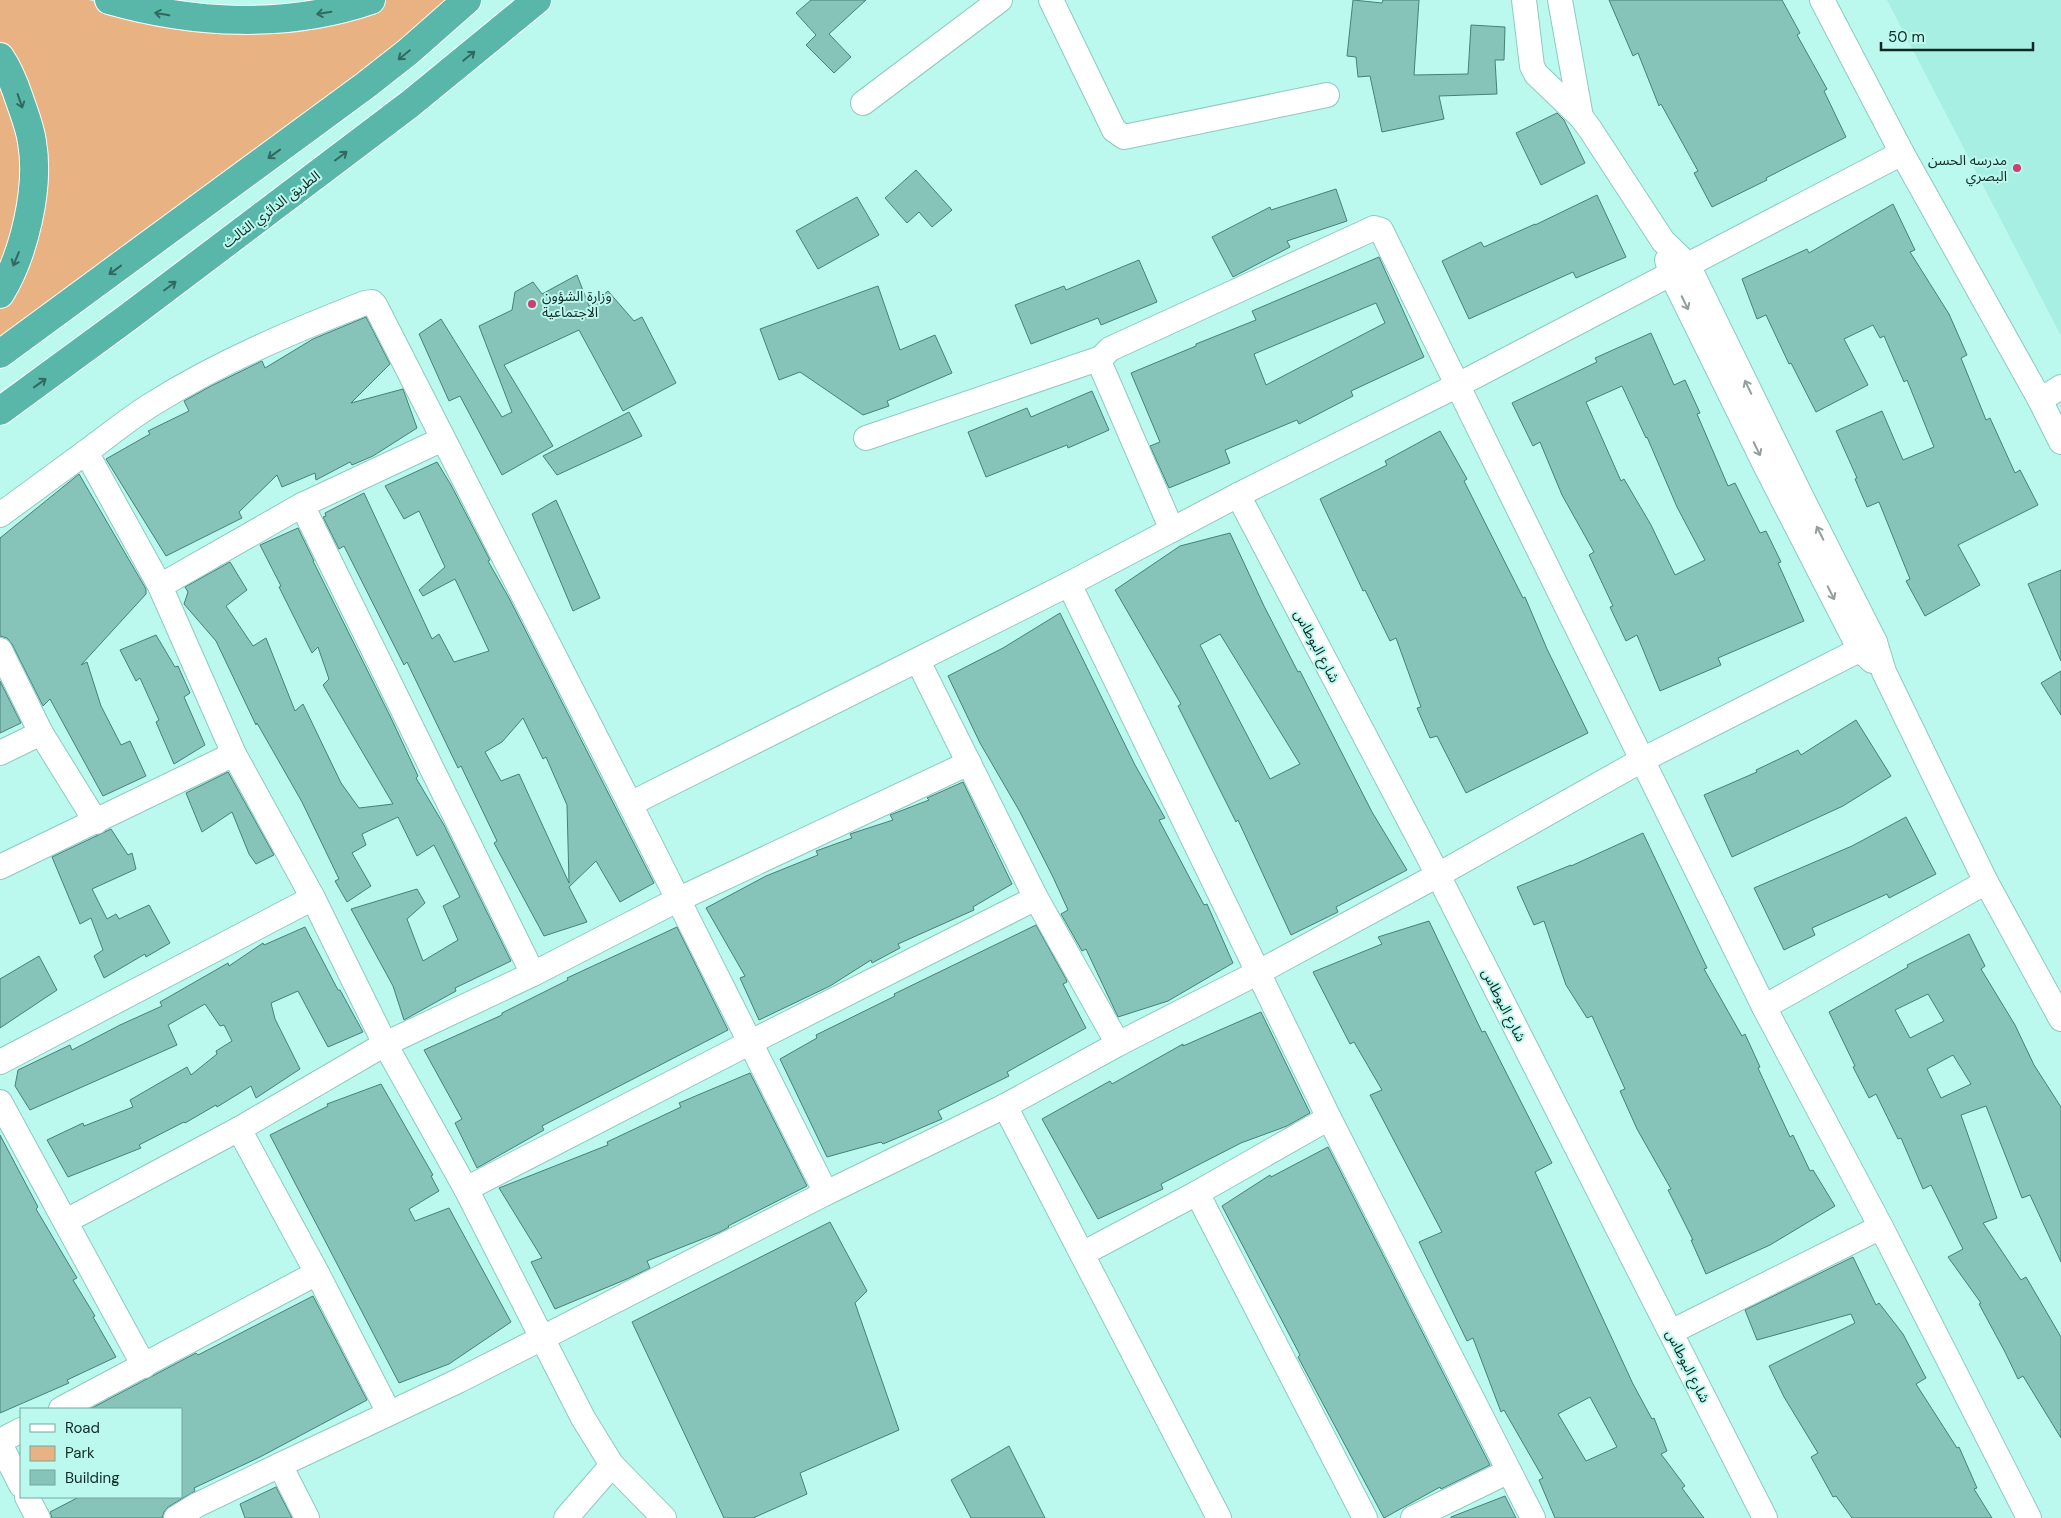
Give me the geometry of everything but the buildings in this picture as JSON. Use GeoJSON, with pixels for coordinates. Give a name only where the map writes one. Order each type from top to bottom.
{"type":"FeatureCollection","features":[{"type":"Feature","properties":{"kind":"highway"},"geometry":{"type":"LineString","coordinates":[[108,0],[146,11],[173,16],[250,20],[323,14],[371,0]]}},
{"type":"Feature","properties":{"kind":"highway"},"geometry":{"type":"LineString","coordinates":[[0,354],[343,102],[408,52],[467,0]]}},
{"type":"Feature","properties":{"kind":"highway","name":"الطريق الدائري الثالث"},"geometry":{"type":"LineString","coordinates":[[0,411],[135,312],[410,104],[537,0]]}},
{"type":"Feature","properties":{"kind":"highway"},"geometry":{"type":"LineString","coordinates":[[0,56],[9,70],[28,124],[34,162],[34,178],[24,237],[0,294]]}},
{"type":"Feature","properties":{"kind":"street"},"geometry":{"type":"LineString","coordinates":[[863,103],[1000,0]]}},
{"type":"Feature","properties":{"kind":"street"},"geometry":{"type":"LineString","coordinates":[[1051,0],[1114,130],[1124,137],[1327,95]]}},
{"type":"Feature","properties":{"kind":"street"},"geometry":{"type":"LineString","coordinates":[[1524,0],[1532,66],[1536,74],[1581,117],[1614,164],[1663,241],[1802,498],[1868,646],[1884,672],[1986,882],[2052,983],[2061,1020]]}},
{"type":"Feature","properties":{"kind":"street"},"geometry":{"type":"LineString","coordinates":[[1560,0],[1581,117]]}},
{"type":"Feature","properties":{"kind":"street"},"geometry":{"type":"LineString","coordinates":[[1822,0],[1902,153],[2040,400],[2061,442]]}},
{"type":"Feature","properties":{"kind":"street"},"geometry":{"type":"LineString","coordinates":[[630,804],[918,661],[1458,385],[1902,153]]}},
{"type":"Feature","properties":{"kind":"street"},"geometry":{"type":"LineString","coordinates":[[866,438],[1101,358],[1110,349],[1374,228],[1379,228],[1384,233],[1764,1007],[1881,1227],[2029,1518]]}},
{"type":"Feature","properties":{"kind":"street"},"geometry":{"type":"LineString","coordinates":[[0,515],[153,403],[197,378],[285,335],[368,302],[375,304],[826,1193]]}},
{"type":"Feature","properties":{"kind":"street"},"geometry":{"type":"LineString","coordinates":[[1101,358],[1101,366],[1172,530]]}},
{"type":"Feature","properties":{"kind":"street"},"geometry":{"type":"LineString","coordinates":[[2040,400],[2061,387]]}},
{"type":"Feature","properties":{"kind":"street"},"geometry":{"type":"LineString","coordinates":[[160,586],[302,505],[443,439]]}},
{"type":"Feature","properties":{"kind":"street"},"geometry":{"type":"LineString","coordinates":[[86,452],[160,586],[234,754],[313,898],[385,1044],[466,1189],[584,1418],[612,1465],[664,1518]]}},
{"type":"Feature","properties":{"kind":"street","name":"شارع البوطاس"},"geometry":{"type":"LineString","coordinates":[[1238,496],[1438,875],[1765,1518]]}},
{"type":"Feature","properties":{"kind":"street"},"geometry":{"type":"LineString","coordinates":[[302,505],[533,974]]}},
{"type":"Feature","properties":{"kind":"street"},"geometry":{"type":"LineString","coordinates":[[1069,584],[1329,1118],[1533,1518]]}},
{"type":"Feature","properties":{"kind":"street"},"geometry":{"type":"LineString","coordinates":[[176,1518],[197,1505],[458,1381],[826,1193],[1005,1106],[1118,1044],[1259,972],[1438,875],[1642,760],[1868,646]]}},
{"type":"Feature","properties":{"kind":"street"},"geometry":{"type":"LineString","coordinates":[[0,650],[41,733],[96,822]]}},
{"type":"Feature","properties":{"kind":"street"},"geometry":{"type":"LineString","coordinates":[[918,661],[1036,898],[1118,1044]]}},
{"type":"Feature","properties":{"kind":"street"},"geometry":{"type":"LineString","coordinates":[[0,753],[41,733]]}},
{"type":"Feature","properties":{"kind":"street"},"geometry":{"type":"LineString","coordinates":[[0,867],[234,754]]}},
{"type":"Feature","properties":{"kind":"street"},"geometry":{"type":"LineString","coordinates":[[66,1221],[239,1129],[385,1044],[533,974],[677,900],[969,763]]}},
{"type":"Feature","properties":{"kind":"street"},"geometry":{"type":"LineString","coordinates":[[1764,1007],[1986,882]]}},
{"type":"Feature","properties":{"kind":"street"},"geometry":{"type":"LineString","coordinates":[[0,1062],[313,898]]}},
{"type":"Feature","properties":{"kind":"street"},"geometry":{"type":"LineString","coordinates":[[466,1189],[1036,898]]}},
{"type":"Feature","properties":{"kind":"street"},"geometry":{"type":"LineString","coordinates":[[0,1102],[144,1366]]}},
{"type":"Feature","properties":{"kind":"street"},"geometry":{"type":"LineString","coordinates":[[1005,1106],[1219,1518]]}},
{"type":"Feature","properties":{"kind":"street"},"geometry":{"type":"LineString","coordinates":[[1082,1254],[1197,1193],[1329,1118]]}},
{"type":"Feature","properties":{"kind":"street"},"geometry":{"type":"LineString","coordinates":[[239,1129],[317,1273],[389,1413]]}},
{"type":"Feature","properties":{"kind":"street"},"geometry":{"type":"LineString","coordinates":[[1197,1193],[1365,1518]]}},
{"type":"Feature","properties":{"kind":"street"},"geometry":{"type":"LineString","coordinates":[[1670,1332],[1881,1227]]}},
{"type":"Feature","properties":{"kind":"street"},"geometry":{"type":"LineString","coordinates":[[63,1408],[317,1273]]}},
{"type":"Feature","properties":{"kind":"street"},"geometry":{"type":"LineString","coordinates":[[20,1431],[0,1442],[20,1483]]}},
{"type":"Feature","properties":{"kind":"street"},"geometry":{"type":"LineString","coordinates":[[280,1465],[307,1518]]}},
{"type":"Feature","properties":{"kind":"street"},"geometry":{"type":"LineString","coordinates":[[566,1518],[612,1465]]}},
{"type":"Feature","properties":{"kind":"street"},"geometry":{"type":"LineString","coordinates":[[1413,1518],[1509,1472]]}},
{"type":"Feature","properties":{"kind":"street"},"geometry":{"type":"LineString","coordinates":[[28,1498],[38,1518]]}},
{"type":"Feature","properties":{"kind":"shaded area","name":"مدرسه الحسن البصري"},"geometry":{"type":"Polygon","coordinates":[[[1887,0],[2061,0],[2061,336],[1887,0]]]}},
{"type":"Feature","properties":{"kind":"green space"},"geometry":{"type":"Polygon","coordinates":[[[0,0],[89,0],[142,16],[380,0],[458,0],[0,350],[0,299],[33,206],[0,49],[0,0]]]}},
{"type":"Feature","properties":{"kind":"green space"},"geometry":{"type":"Polygon","coordinates":[[[0,68],[15,103],[26,179],[0,277],[0,68]]]}},
{"type":"Feature","properties":{"kind":"place","name":"مدرسه الحسن البصري"},"geometry":{"type":"Point","coordinates":[2017,168]}},
{"type":"Feature","properties":{"kind":"place","name":"وزارة الشؤون الاجتماعية"},"geometry":{"type":"Point","coordinates":[532,304]}}]}
